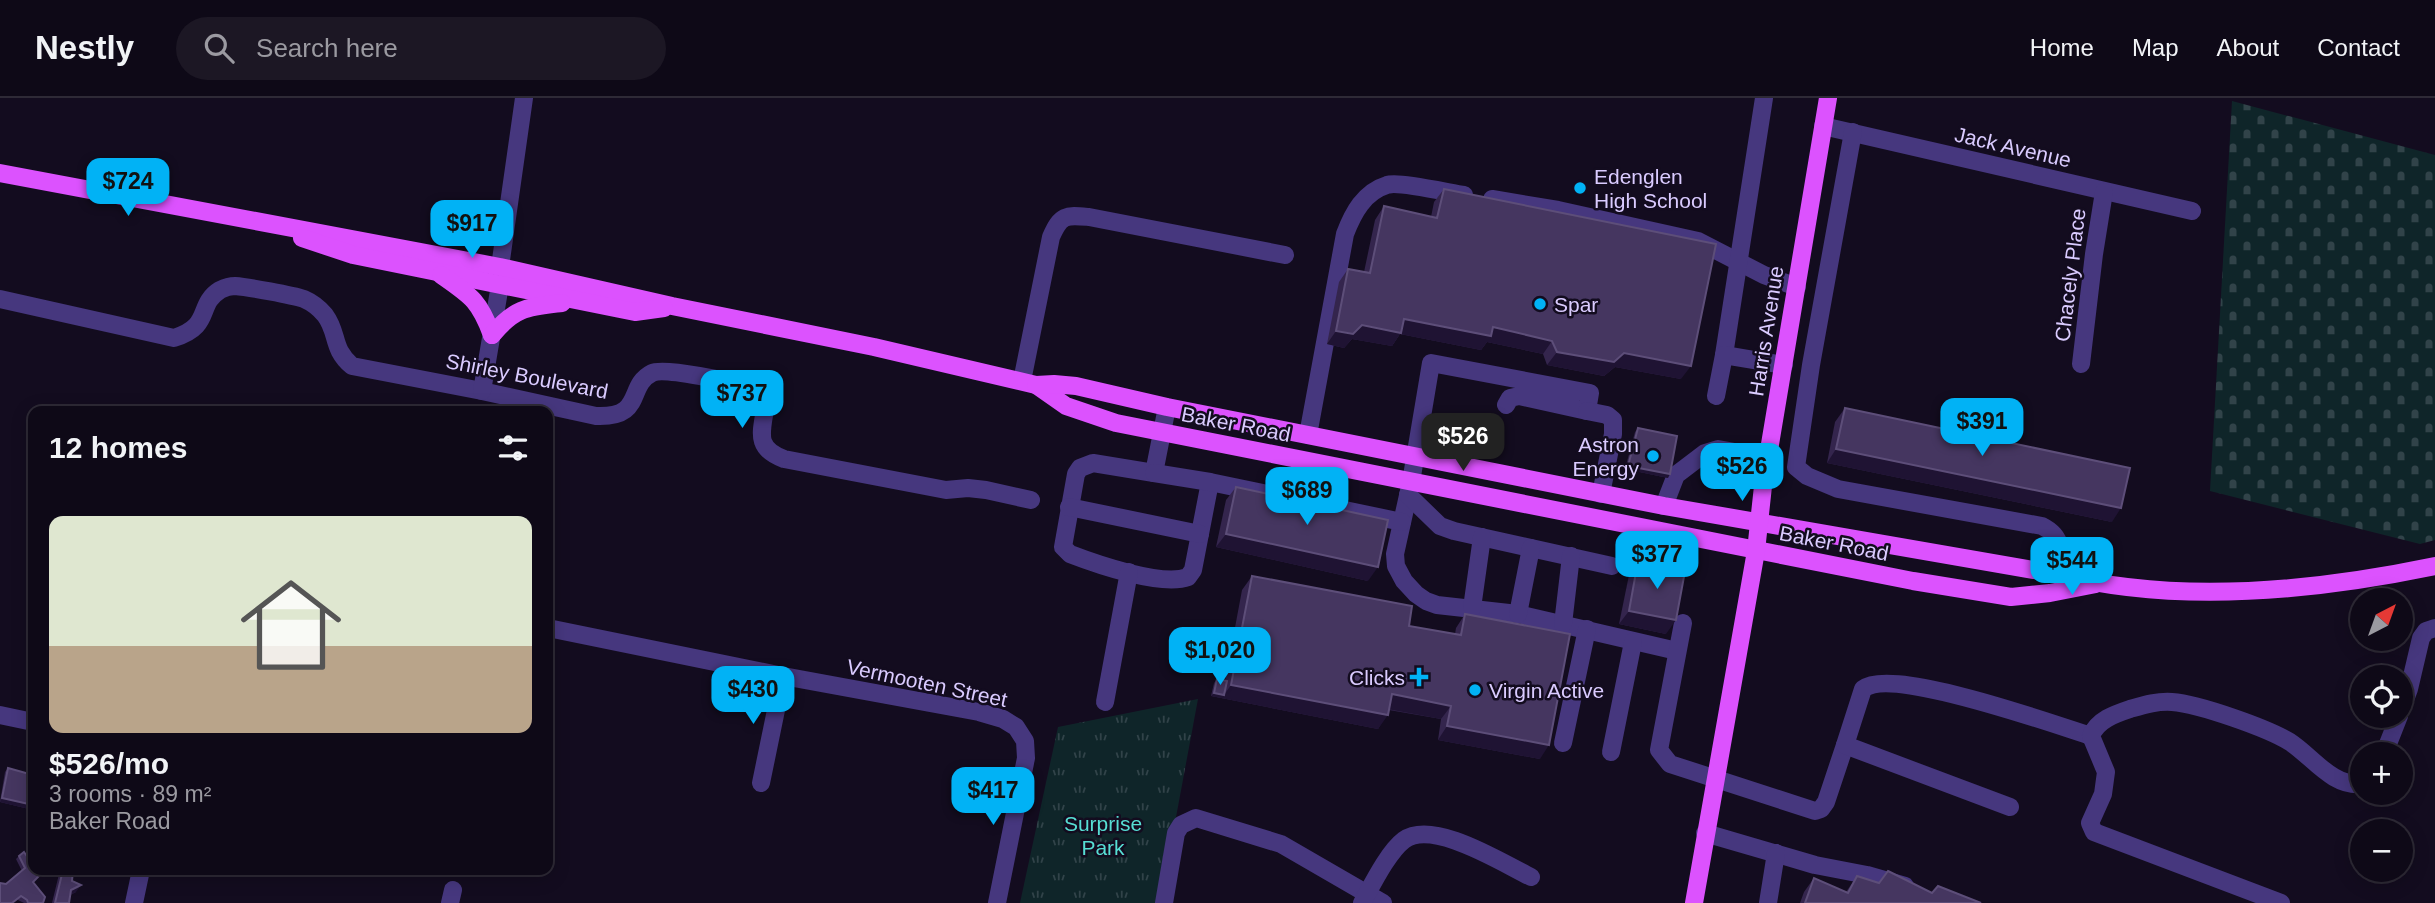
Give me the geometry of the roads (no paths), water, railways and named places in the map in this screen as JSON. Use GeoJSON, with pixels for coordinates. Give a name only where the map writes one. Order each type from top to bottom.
{"type":"FeatureCollection","features":[{"type":"Feature","properties":{"kind":"main road","name":"Harris Avenue"},"geometry":{"type":"LineString","coordinates":[[1694,903],[1756,551],[1768,458],[1828,98]]}},
{"type":"Feature","properties":{"kind":"main road","name":"Baker Road"},"geometry":{"type":"LineString","coordinates":[[0,173],[263,224],[500,276],[672,306],[874,347],[1029,383],[1076,386],[1167,407],[1601,494],[1759,524],[2057,573],[2096,584],[2175,590],[2279,588],[2338,583],[2435,566]]}},
{"type":"Feature","properties":{"kind":"main road","name":"Baker Road"},"geometry":{"type":"LineString","coordinates":[[263,224],[332,250],[437,272],[500,276],[579,301],[635,312],[672,306]]}},
{"type":"Feature","properties":{"kind":"main road"},"geometry":{"type":"LineString","coordinates":[[437,272],[466,293],[483,310],[492,335]]}},
{"type":"Feature","properties":{"kind":"main road"},"geometry":{"type":"LineString","coordinates":[[492,335],[505,319],[526,307],[579,301]]}},
{"type":"Feature","properties":{"kind":"main road","name":"Baker Road"},"geometry":{"type":"LineString","coordinates":[[1029,383],[1066,405],[1086,413],[1410,489],[2011,597],[2040,595],[2096,584]]}},
{"type":"Feature","properties":{"kind":"street"},"geometry":{"type":"LineString","coordinates":[[482,391],[524,98]]}},
{"type":"Feature","properties":{"kind":"street"},"geometry":{"type":"LineString","coordinates":[[1716,396],[1764,98]]}},
{"type":"Feature","properties":{"kind":"street","name":"Jack Avenue"},"geometry":{"type":"LineString","coordinates":[[1823,127],[2192,211]]}},
{"type":"Feature","properties":{"kind":"street"},"geometry":{"type":"LineString","coordinates":[[1853,132],[1811,365],[1796,467],[1807,476],[1838,489],[2042,526],[2058,538],[2061,548],[2057,573]]}},
{"type":"Feature","properties":{"kind":"street"},"geometry":{"type":"LineString","coordinates":[[1308,435],[1345,234],[1358,206],[1368,195],[1389,184],[1558,210],[1662,231],[1698,241],[1739,262],[1797,286]]}},
{"type":"Feature","properties":{"kind":"street","name":"Chacely Place"},"geometry":{"type":"LineString","coordinates":[[2081,365],[2104,192]]}},
{"type":"Feature","properties":{"kind":"street"},"geometry":{"type":"LineString","coordinates":[[1029,383],[1051,237],[1062,218],[1068,215],[1089,217],[1284,255]]}},
{"type":"Feature","properties":{"kind":"street","name":"Shirley Boulevard"},"geometry":{"type":"LineString","coordinates":[[0,299],[174,338],[188,334],[195,328],[212,298],[220,290],[232,285],[263,291],[304,299],[316,307],[326,316],[341,357],[352,366],[550,406]]}},
{"type":"Feature","properties":{"kind":"street"},"geometry":{"type":"LineString","coordinates":[[1724,355],[1784,365]]}},
{"type":"Feature","properties":{"kind":"street"},"geometry":{"type":"LineString","coordinates":[[1587,411],[1590,393],[1431,363],[1416,457],[1394,561],[1408,586],[1426,601],[1451,607],[1518,614],[1676,651]]}},
{"type":"Feature","properties":{"kind":"street","name":"Shirley Boulevard"},"geometry":{"type":"LineString","coordinates":[[553,407],[596,416],[611,416],[623,412],[634,401],[646,378],[653,373],[663,371],[702,377],[751,387],[760,394],[766,400],[762,445],[772,454],[784,459],[946,490],[986,490],[1031,500]]}},
{"type":"Feature","properties":{"kind":"street"},"geometry":{"type":"LineString","coordinates":[[1506,405],[1510,398],[1519,396],[1607,415],[1613,420],[1613,434],[1601,494]]}},
{"type":"Feature","properties":{"kind":"street"},"geometry":{"type":"LineString","coordinates":[[1154,472],[1167,407]]}},
{"type":"Feature","properties":{"kind":"street"},"geometry":{"type":"LineString","coordinates":[[1664,506],[1676,475],[1705,453],[1718,449],[1768,458]]}},
{"type":"Feature","properties":{"kind":"street"},"geometry":{"type":"LineString","coordinates":[[1210,482],[1192,572],[1188,577],[1170,580],[1129,572],[1083,559],[1066,551],[1062,543],[1076,474],[1085,465],[1093,463],[1210,482],[1402,522]]}},
{"type":"Feature","properties":{"kind":"street"},"geometry":{"type":"LineString","coordinates":[[1410,489],[1440,526],[1612,566]]}},
{"type":"Feature","properties":{"kind":"street"},"geometry":{"type":"LineString","coordinates":[[1069,507],[1200,534]]}},
{"type":"Feature","properties":{"kind":"street"},"geometry":{"type":"LineString","coordinates":[[1472,608],[1482,537]]}},
{"type":"Feature","properties":{"kind":"street"},"geometry":{"type":"LineString","coordinates":[[1518,614],[1531,548]]}},
{"type":"Feature","properties":{"kind":"street"},"geometry":{"type":"LineString","coordinates":[[1563,624],[1571,556]]}},
{"type":"Feature","properties":{"kind":"street"},"geometry":{"type":"LineString","coordinates":[[1105,702],[1129,572]]}},
{"type":"Feature","properties":{"kind":"street"},"geometry":{"type":"LineString","coordinates":[[1683,623],[1660,753],[1674,766],[1815,811],[1821,809],[1826,802],[1862,691],[1868,685],[1876,683],[1923,688],[1956,695],[2091,736]]}},
{"type":"Feature","properties":{"kind":"street"},"geometry":{"type":"LineString","coordinates":[[2413,672],[2421,638],[2426,631],[2435,628]]}},
{"type":"Feature","properties":{"kind":"street","name":"Vermooten Street"},"geometry":{"type":"LineString","coordinates":[[553,629],[1003,719],[1021,733],[1027,758],[997,903]]}},
{"type":"Feature","properties":{"kind":"street"},"geometry":{"type":"LineString","coordinates":[[1563,743],[1587,629]]}},
{"type":"Feature","properties":{"kind":"street"},"geometry":{"type":"LineString","coordinates":[[1611,752],[1633,642]]}},
{"type":"Feature","properties":{"kind":"street"},"geometry":{"type":"LineString","coordinates":[[761,783],[783,676]]}},
{"type":"Feature","properties":{"kind":"street"},"geometry":{"type":"LineString","coordinates":[[2091,736],[2100,723],[2124,711],[2157,703],[2180,703],[2264,730],[2290,742],[2341,782],[2350,783]]}},
{"type":"Feature","properties":{"kind":"street"},"geometry":{"type":"LineString","coordinates":[[0,715],[28,721]]}},
{"type":"Feature","properties":{"kind":"street"},"geometry":{"type":"LineString","coordinates":[[2091,736],[2106,772],[2103,794],[2090,823],[2094,832],[2281,903]]}},
{"type":"Feature","properties":{"kind":"street"},"geometry":{"type":"LineString","coordinates":[[1845,744],[2010,807]]}},
{"type":"Feature","properties":{"kind":"street"},"geometry":{"type":"LineString","coordinates":[[1164,903],[1176,833],[1181,825],[1196,818],[1281,844],[1371,900],[1397,847],[1411,836],[1421,833],[1438,835],[1465,845],[1531,877]]}},
{"type":"Feature","properties":{"kind":"street"},"geometry":{"type":"LineString","coordinates":[[1705,833],[1815,865],[1867,875],[1927,893]]}},
{"type":"Feature","properties":{"kind":"street"},"geometry":{"type":"LineString","coordinates":[[1768,903],[1776,853]]}},
{"type":"Feature","properties":{"kind":"street"},"geometry":{"type":"LineString","coordinates":[[134,903],[140,875]]}},
{"type":"Feature","properties":{"kind":"place","name":"Edenglen High School"},"geometry":{"type":"Point","coordinates":[1580,188]}},
{"type":"Feature","properties":{"kind":"place","name":"Spar"},"geometry":{"type":"Point","coordinates":[1540,304]}},
{"type":"Feature","properties":{"kind":"place","name":"Astron Energy"},"geometry":{"type":"Point","coordinates":[1653,456]}},
{"type":"Feature","properties":{"kind":"place","name":"Clicks"},"geometry":{"type":"Point","coordinates":[1419,677]}},
{"type":"Feature","properties":{"kind":"place","name":"Virgin Active"},"geometry":{"type":"Point","coordinates":[1475,690]}},
{"type":"Feature","properties":{"kind":"park label","name":"Surprise Park"},"geometry":{"type":"Point","coordinates":[1103,835]}}]}
